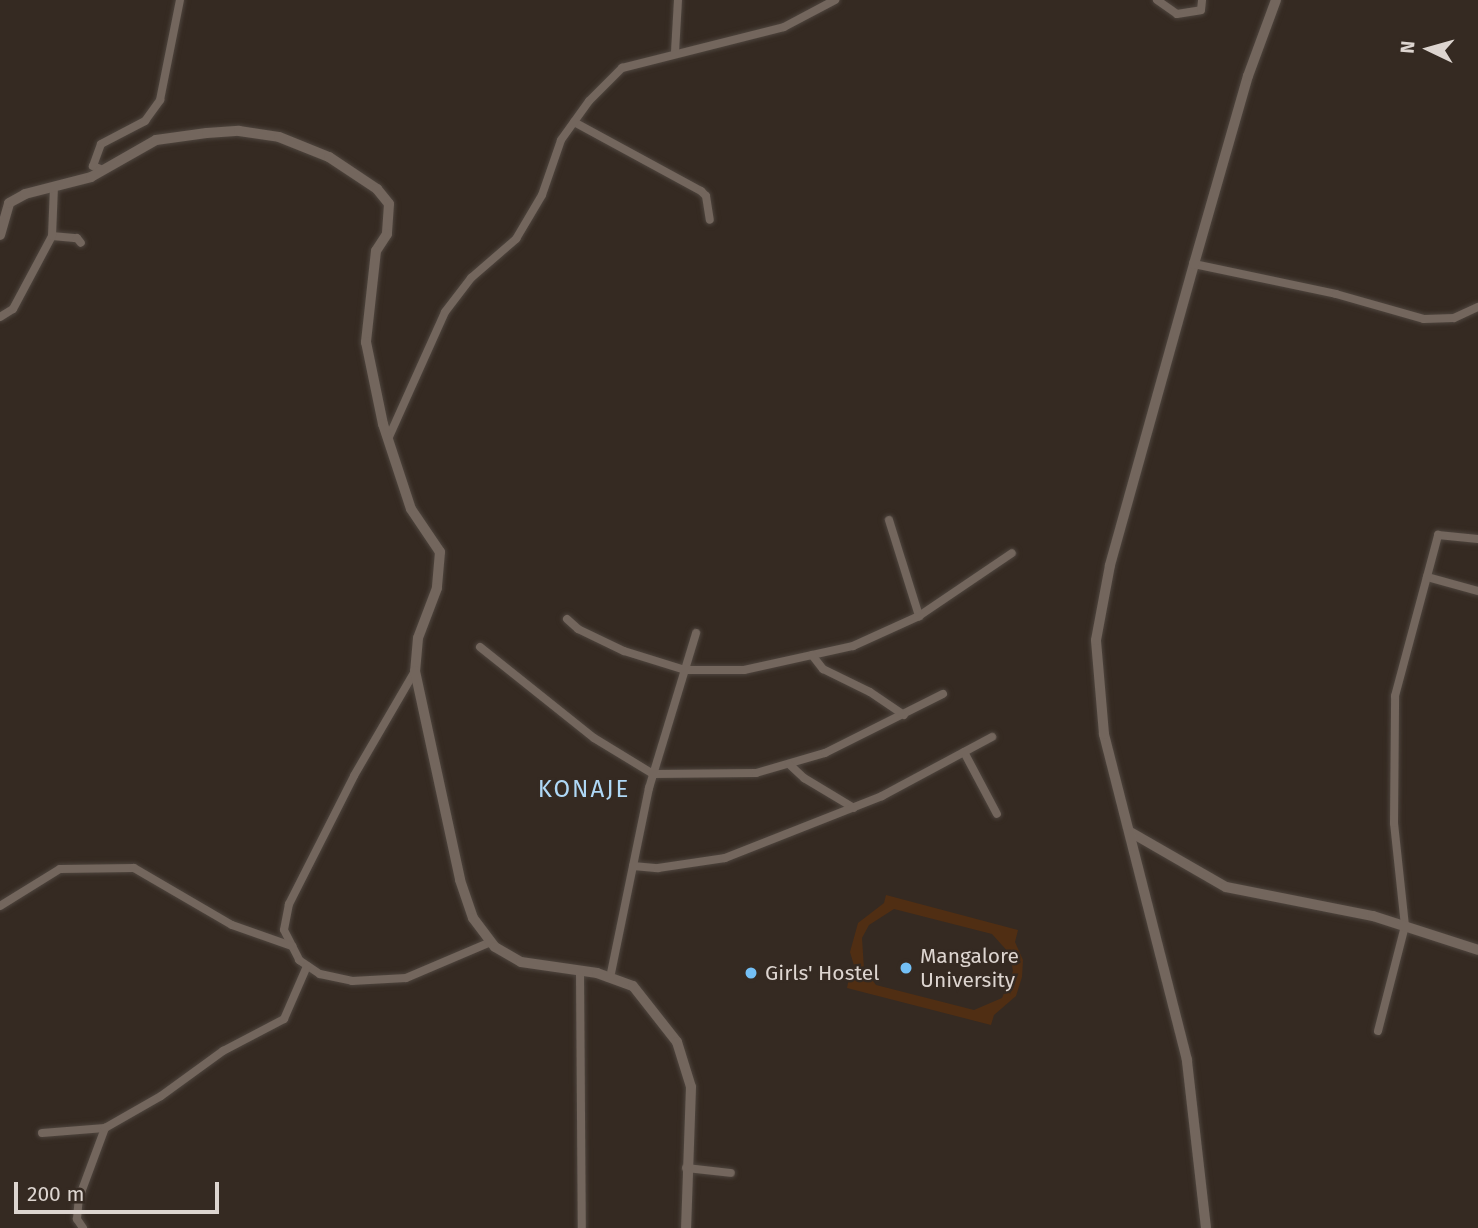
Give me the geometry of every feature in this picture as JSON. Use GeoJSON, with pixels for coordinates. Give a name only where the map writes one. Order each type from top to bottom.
{"type":"FeatureCollection","features":[{"type":"Feature","properties":{"kind":"main road"},"geometry":{"type":"LineString","coordinates":[[1206,1228],[1187,1060],[1132,833],[1104,734],[1096,640],[1110,565],[1194,264],[1248,76],[1276,0]]}},
{"type":"Feature","properties":{"kind":"main road"},"geometry":{"type":"LineString","coordinates":[[0,234],[9,203],[103,170],[156,140],[239,131],[279,137],[329,157],[377,189],[388,204],[388,221],[376,251],[366,342],[388,439],[411,509],[440,552],[437,588],[418,638],[415,671],[460,880],[473,918],[491,942],[521,962],[580,971],[633,986],[677,1042],[691,1087],[686,1228]]}},
{"type":"Feature","properties":{"kind":"main road"},"geometry":{"type":"LineString","coordinates":[[1132,833],[1226,887],[1405,926],[1478,950]]}},
{"type":"Feature","properties":{"kind":"street"},"geometry":{"type":"LineString","coordinates":[[103,170],[93,166],[101,144],[145,121],[160,100],[180,0]]}},
{"type":"Feature","properties":{"kind":"street"},"geometry":{"type":"LineString","coordinates":[[675,52],[678,0]]}},
{"type":"Feature","properties":{"kind":"street"},"geometry":{"type":"LineString","coordinates":[[388,439],[445,312],[471,278],[516,239],[542,195],[561,140],[622,68],[675,52],[784,27],[835,0]]}},
{"type":"Feature","properties":{"kind":"street"},"geometry":{"type":"LineString","coordinates":[[1157,0],[1177,15],[1201,10],[1202,0]]}},
{"type":"Feature","properties":{"kind":"street"},"geometry":{"type":"LineString","coordinates":[[574,122],[701,191],[706,196],[710,220]]}},
{"type":"Feature","properties":{"kind":"street"},"geometry":{"type":"LineString","coordinates":[[0,317],[13,309],[52,236],[54,187]]}},
{"type":"Feature","properties":{"kind":"street"},"geometry":{"type":"LineString","coordinates":[[52,236],[77,238],[81,243]]}},
{"type":"Feature","properties":{"kind":"street"},"geometry":{"type":"LineString","coordinates":[[1194,264],[1336,294],[1424,319],[1454,318],[1478,307]]}},
{"type":"Feature","properties":{"kind":"street"},"geometry":{"type":"LineString","coordinates":[[889,520],[919,616]]}},
{"type":"Feature","properties":{"kind":"street"},"geometry":{"type":"LineString","coordinates":[[1378,1031],[1405,926],[1394,823],[1393,710],[1438,535],[1478,539]]}},
{"type":"Feature","properties":{"kind":"street"},"geometry":{"type":"LineString","coordinates":[[567,619],[578,629],[624,651],[685,670],[744,670],[853,646],[919,616],[1012,553]]}},
{"type":"Feature","properties":{"kind":"street"},"geometry":{"type":"LineString","coordinates":[[1427,577],[1478,591]]}},
{"type":"Feature","properties":{"kind":"street"},"geometry":{"type":"LineString","coordinates":[[610,978],[653,774],[696,632]]}},
{"type":"Feature","properties":{"kind":"street"},"geometry":{"type":"LineString","coordinates":[[480,647],[585,732],[653,774],[756,773],[789,764],[825,753],[943,694]]}},
{"type":"Feature","properties":{"kind":"street"},"geometry":{"type":"LineString","coordinates":[[812,655],[823,669],[904,715]]}},
{"type":"Feature","properties":{"kind":"street"},"geometry":{"type":"LineString","coordinates":[[415,671],[354,776],[289,904],[284,929],[292,946],[307,966],[320,974],[352,981],[406,978],[491,942]]}},
{"type":"Feature","properties":{"kind":"street"},"geometry":{"type":"LineString","coordinates":[[633,866],[658,868],[725,858],[854,808],[992,737]]}},
{"type":"Feature","properties":{"kind":"street"},"geometry":{"type":"LineString","coordinates":[[964,752],[997,814]]}},
{"type":"Feature","properties":{"kind":"street"},"geometry":{"type":"LineString","coordinates":[[789,764],[804,778],[854,808]]}},
{"type":"Feature","properties":{"kind":"street"},"geometry":{"type":"LineString","coordinates":[[0,906],[60,869],[134,868],[232,925],[292,946]]}},
{"type":"Feature","properties":{"kind":"street"},"geometry":{"type":"LineString","coordinates":[[42,1133],[105,1128],[161,1096],[223,1051],[284,1019],[307,966]]}},
{"type":"Feature","properties":{"kind":"street"},"geometry":{"type":"LineString","coordinates":[[580,971],[582,1228]]}},
{"type":"Feature","properties":{"kind":"street"},"geometry":{"type":"LineString","coordinates":[[83,1228],[77,1219],[79,1198],[105,1128]]}},
{"type":"Feature","properties":{"kind":"street"},"geometry":{"type":"LineString","coordinates":[[687,1168],[731,1173]]}},
{"type":"Feature","properties":{"kind":"shaded area"},"geometry":{"type":"Polygon","coordinates":[[[886,895],[1018,930],[1015,942],[1023,960],[1022,977],[1016,996],[994,1015],[991,1025],[847,988],[849,978],[858,979],[850,952],[858,923],[884,903],[886,895]],[[894,909],[869,925],[862,938],[864,969],[876,985],[974,1010],[1002,998],[1013,971],[1010,954],[992,934],[894,909]]]}},
{"type":"Feature","properties":{"kind":"place","name":"Mangalore University"},"geometry":{"type":"Point","coordinates":[906,968]}},
{"type":"Feature","properties":{"kind":"place","name":"Girls' Hostel"},"geometry":{"type":"Point","coordinates":[751,973]}},
{"type":"Feature","properties":{"kind":"district","name":"KONAJE"},"geometry":{"type":"Point","coordinates":[584,790]}}]}
